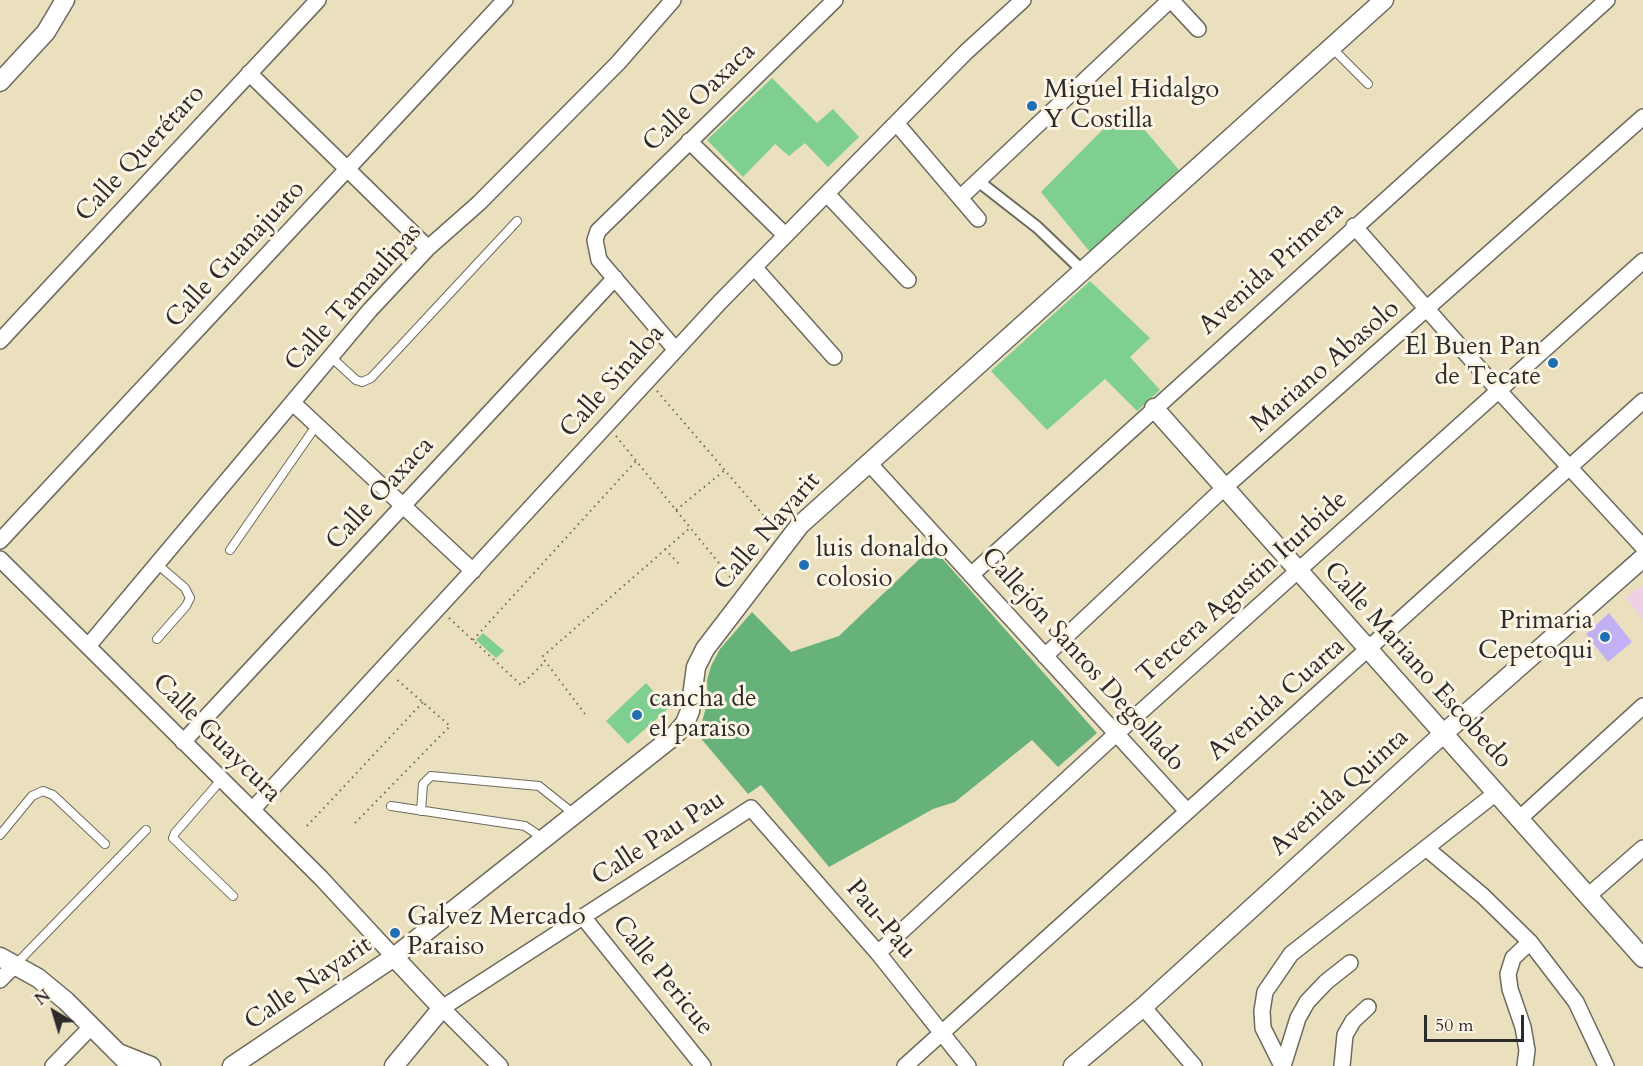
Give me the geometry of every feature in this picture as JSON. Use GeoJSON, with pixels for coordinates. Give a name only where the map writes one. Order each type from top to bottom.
{"type":"FeatureCollection","features":[{"type":"Feature","properties":{"kind":"street"},"geometry":{"type":"LineString","coordinates":[[0,82],[46,32],[65,0]]}},
{"type":"Feature","properties":{"kind":"street","name":"Calle Querétaro"},"geometry":{"type":"LineString","coordinates":[[0,341],[318,0]]}},
{"type":"Feature","properties":{"kind":"street","name":"Calle Guanajuato"},"geometry":{"type":"LineString","coordinates":[[0,541],[348,171],[505,0]]}},
{"type":"Feature","properties":{"kind":"street","name":"Calle Tamaulipas"},"geometry":{"type":"LineString","coordinates":[[89,645],[370,310],[428,248],[479,203],[595,87],[641,39],[673,0]]}},
{"type":"Feature","properties":{"kind":"street","name":"Calle Oaxaca"},"geometry":{"type":"LineString","coordinates":[[183,742],[615,278],[599,260],[596,251],[598,231],[835,0]]}},
{"type":"Feature","properties":{"kind":"street","name":"Calle Sinaloa"},"geometry":{"type":"LineString","coordinates":[[253,809],[675,349],[966,52],[1023,0]]}},
{"type":"Feature","properties":{"kind":"street"},"geometry":{"type":"LineString","coordinates":[[961,197],[1170,0],[1198,29]]}},
{"type":"Feature","properties":{"kind":"street","name":"Calle Nayarit"},"geometry":{"type":"LineString","coordinates":[[232,1066],[394,957],[674,736],[685,723],[696,667],[705,649],[744,595],[800,525],[1384,0]]}},
{"type":"Feature","properties":{"kind":"street","name":"Avenida Primera"},"geometry":{"type":"LineString","coordinates":[[970,575],[1607,0]]}},
{"type":"Feature","properties":{"kind":"street"},"geometry":{"type":"LineString","coordinates":[[249,73],[428,248]]}},
{"type":"Feature","properties":{"kind":"street","name":"Mariano Abasolo"},"geometry":{"type":"LineString","coordinates":[[1045,656],[1224,488],[1643,117]]}},
{"type":"Feature","properties":{"kind":"street"},"geometry":{"type":"LineString","coordinates":[[897,124],[978,219]]}},
{"type":"Feature","properties":{"kind":"street"},"geometry":{"type":"LineString","coordinates":[[689,141],[785,235]]}},
{"type":"Feature","properties":{"kind":"street"},"geometry":{"type":"LineString","coordinates":[[978,181],[1037,227],[1083,271]]}},
{"type":"Feature","properties":{"kind":"street"},"geometry":{"type":"LineString","coordinates":[[827,194],[908,280]]}},
{"type":"Feature","properties":{"kind":"street"},"geometry":{"type":"LineString","coordinates":[[1354,226],[1499,391],[1643,547]]}},
{"type":"Feature","properties":{"kind":"street","name":"Tercera Agustin Iturbide"},"geometry":{"type":"LineString","coordinates":[[878,953],[1116,734],[1643,261]]}},
{"type":"Feature","properties":{"kind":"street"},"geometry":{"type":"LineString","coordinates":[[754,267],[834,357]]}},
{"type":"Feature","properties":{"kind":"street"},"geometry":{"type":"LineString","coordinates":[[615,278],[675,349]]}},
{"type":"Feature","properties":{"kind":"street","name":"Avenida Cuarta"},"geometry":{"type":"LineString","coordinates":[[905,1066],[1187,811],[1369,651],[1643,401]]}},
{"type":"Feature","properties":{"kind":"street"},"geometry":{"type":"LineString","coordinates":[[293,403],[473,571]]}},
{"type":"Feature","properties":{"kind":"street","name":"Calle Mariano Escobedo"},"geometry":{"type":"LineString","coordinates":[[1154,408],[1643,958]]}},
{"type":"Feature","properties":{"kind":"street","name":"Callejón Santos Degollado"},"geometry":{"type":"LineString","coordinates":[[868,462],[1187,811]]}},
{"type":"Feature","properties":{"kind":"street","name":"Avenida Quinta"},"geometry":{"type":"LineString","coordinates":[[1073,1066],[1143,1007],[1443,734],[1643,558]]}},
{"type":"Feature","properties":{"kind":"street","name":"Calle Guaycura"},"geometry":{"type":"LineString","coordinates":[[0,559],[253,809],[394,957]]}},
{"type":"Feature","properties":{"kind":"street"},"geometry":{"type":"LineString","coordinates":[[1519,819],[1643,706]]}},
{"type":"Feature","properties":{"kind":"street"},"geometry":{"type":"LineString","coordinates":[[1282,1066],[1263,1028],[1262,1011],[1265,992],[1291,954],[1496,793]]}},
{"type":"Feature","properties":{"kind":"street","name":"Pau-Pau"},"geometry":{"type":"LineString","coordinates":[[751,808],[878,953],[968,1066]]}},
{"type":"Feature","properties":{"kind":"street","name":"Calle Pau Pau"},"geometry":{"type":"LineString","coordinates":[[442,1008],[751,808]]}},
{"type":"Feature","properties":{"kind":"street"},"geometry":{"type":"LineString","coordinates":[[1426,848],[1483,896],[1530,942],[1576,1002],[1606,1066]]}},
{"type":"Feature","properties":{"kind":"street"},"geometry":{"type":"LineString","coordinates":[[1588,896],[1643,848]]}},
{"type":"Feature","properties":{"kind":"street","name":"Calle Pericue"},"geometry":{"type":"LineString","coordinates":[[583,917],[704,1066]]}},
{"type":"Feature","properties":{"kind":"street"},"geometry":{"type":"LineString","coordinates":[[1525,1066],[1527,1050],[1523,1027],[1510,989],[1508,974],[1513,958],[1530,942]]}},
{"type":"Feature","properties":{"kind":"street"},"geometry":{"type":"LineString","coordinates":[[394,957],[500,1066]]}},
{"type":"Feature","properties":{"kind":"street"},"geometry":{"type":"LineString","coordinates":[[0,980],[8,961],[38,978],[92,1026],[125,1060],[151,1066]]}},
{"type":"Feature","properties":{"kind":"street"},"geometry":{"type":"LineString","coordinates":[[1282,1066],[1298,1018],[1307,1002],[1326,982],[1350,963]]}},
{"type":"Feature","properties":{"kind":"street"},"geometry":{"type":"LineString","coordinates":[[1143,1007],[1194,1066]]}},
{"type":"Feature","properties":{"kind":"street"},"geometry":{"type":"LineString","coordinates":[[1342,1066],[1346,1035],[1353,1021],[1368,1007]]}},
{"type":"Feature","properties":{"kind":"street"},"geometry":{"type":"LineString","coordinates":[[394,1066],[442,1008]]}},
{"type":"Feature","properties":{"kind":"street"},"geometry":{"type":"LineString","coordinates":[[53,1066],[92,1026]]}},
{"type":"Feature","properties":{"kind":"lane"},"geometry":{"type":"LineString","coordinates":[[1331,47],[1368,84]]}},
{"type":"Feature","properties":{"kind":"lane"},"geometry":{"type":"LineString","coordinates":[[331,357],[356,380],[362,382],[371,378],[517,221]]}},
{"type":"Feature","properties":{"kind":"lane"},"geometry":{"type":"LineString","coordinates":[[230,550],[316,426]]}},
{"type":"Feature","properties":{"kind":"lane"},"geometry":{"type":"LineString","coordinates":[[157,564],[185,588],[190,598],[186,606],[157,639]]}},
{"type":"Feature","properties":{"kind":"lane"},"geometry":{"type":"LineString","coordinates":[[421,811],[423,784],[431,776],[539,786],[574,814]]}},
{"type":"Feature","properties":{"kind":"lane"},"geometry":{"type":"LineString","coordinates":[[222,779],[175,833],[174,838],[233,896]]}},
{"type":"Feature","properties":{"kind":"lane"},"geometry":{"type":"LineString","coordinates":[[0,835],[32,796],[43,791],[53,795],[105,844]]}},
{"type":"Feature","properties":{"kind":"lane"},"geometry":{"type":"LineString","coordinates":[[391,806],[525,826],[544,839]]}},
{"type":"Feature","properties":{"kind":"lane"},"geometry":{"type":"LineString","coordinates":[[8,961],[147,830]]}},
{"type":"Feature","properties":{"kind":"path"},"geometry":{"type":"LineString","coordinates":[[657,391],[778,531]]}},
{"type":"Feature","properties":{"kind":"path"},"geometry":{"type":"LineString","coordinates":[[607,424],[744,595]]}},
{"type":"Feature","properties":{"kind":"path"},"geometry":{"type":"LineString","coordinates":[[473,640],[636,461]]}},
{"type":"Feature","properties":{"kind":"path"},"geometry":{"type":"LineString","coordinates":[[676,510],[725,471]]}},
{"type":"Feature","properties":{"kind":"path"},"geometry":{"type":"LineString","coordinates":[[585,714],[542,657],[691,527]]}},
{"type":"Feature","properties":{"kind":"path"},"geometry":{"type":"LineString","coordinates":[[665,549],[681,566]]}},
{"type":"Feature","properties":{"kind":"path"},"geometry":{"type":"LineString","coordinates":[[447,617],[521,685],[545,662]]}},
{"type":"Feature","properties":{"kind":"path"},"geometry":{"type":"LineString","coordinates":[[355,824],[450,726],[384,667]]}},
{"type":"Feature","properties":{"kind":"path"},"geometry":{"type":"LineString","coordinates":[[307,826],[423,702]]}},
{"type":"Feature","properties":{"kind":"shaded area"},"geometry":{"type":"Polygon","coordinates":[[[1643,585],[1643,619],[1626,598],[1643,585]]]}},
{"type":"Feature","properties":{"kind":"green space"},"geometry":{"type":"Polygon","coordinates":[[[772,78],[817,123],[833,109],[859,137],[828,167],[805,143],[789,156],[775,144],[743,177],[707,140],[772,78]]]}},
{"type":"Feature","properties":{"kind":"green space"},"geometry":{"type":"Polygon","coordinates":[[[1125,107],[1179,170],[1090,252],[1041,192],[1125,107]]]}},
{"type":"Feature","properties":{"kind":"green space"},"geometry":{"type":"Polygon","coordinates":[[[1090,281],[1150,338],[1130,357],[1160,390],[1137,411],[1105,379],[1047,430],[991,371],[1090,281]]]}},
{"type":"Feature","properties":{"kind":"green space"},"geometry":{"type":"Polygon","coordinates":[[[932,547],[1097,733],[1058,767],[1032,740],[955,802],[933,809],[829,867],[761,785],[748,794],[698,735],[708,701],[707,680],[711,666],[720,649],[752,612],[791,652],[839,636],[932,547]]]}},
{"type":"Feature","properties":{"kind":"green space"},"geometry":{"type":"Polygon","coordinates":[[[483,633],[504,651],[496,658],[476,640],[483,633]]]}},
{"type":"Feature","properties":{"kind":"green space","name":"cancha de el paraiso"},"geometry":{"type":"Polygon","coordinates":[[[646,683],[669,708],[628,744],[606,721],[646,683]]]}},
{"type":"Feature","properties":{"kind":"building"},"geometry":{"type":"Polygon","coordinates":[[[1609,613],[1632,642],[1608,662],[1586,634],[1609,613]]]}},
{"type":"Feature","properties":{"kind":"place","name":"Miguel Hidalgo Y Costilla"},"geometry":{"type":"Point","coordinates":[1032,106]}},
{"type":"Feature","properties":{"kind":"place","name":"El Buen Pan de Tecate"},"geometry":{"type":"Point","coordinates":[1553,363]}},
{"type":"Feature","properties":{"kind":"place","name":"luis donaldo colosio"},"geometry":{"type":"Point","coordinates":[804,565]}},
{"type":"Feature","properties":{"kind":"place","name":"Primaria Cepetoqui"},"geometry":{"type":"Point","coordinates":[1605,637]}},
{"type":"Feature","properties":{"kind":"place","name":"cancha de el paraiso"},"geometry":{"type":"Point","coordinates":[637,715]}},
{"type":"Feature","properties":{"kind":"place","name":"Galvez Mercado Paraiso"},"geometry":{"type":"Point","coordinates":[395,933]}}]}
